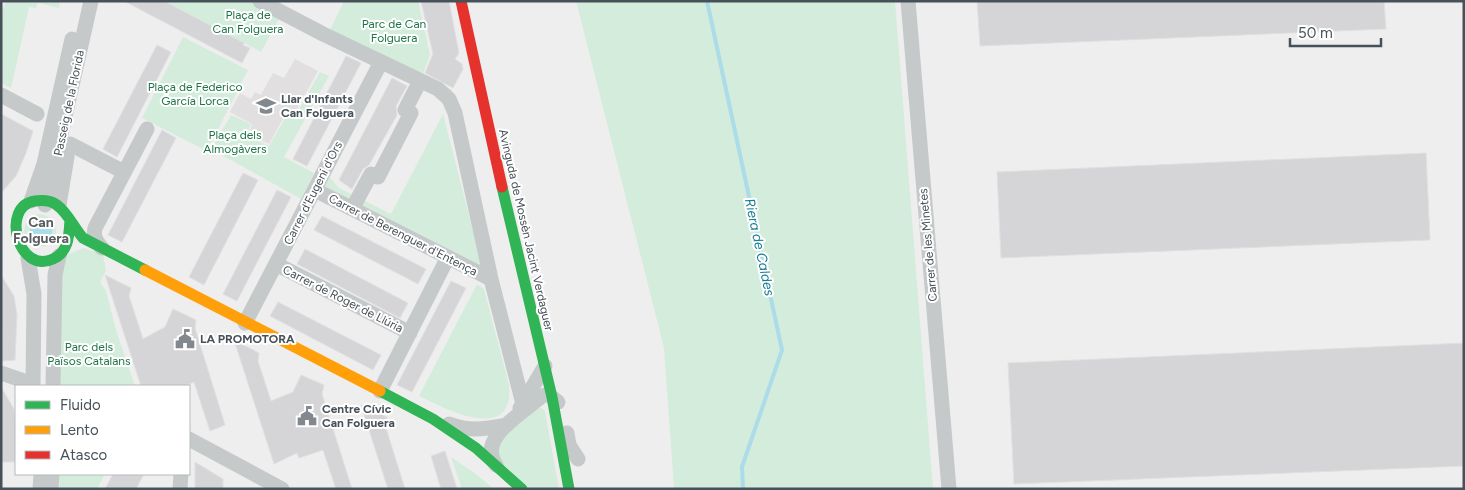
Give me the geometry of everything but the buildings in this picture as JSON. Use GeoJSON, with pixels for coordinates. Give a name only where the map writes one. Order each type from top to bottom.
{"type":"FeatureCollection","features":[{"type":"Feature","properties":{"kind":"street","name":"Passeig de la Florida"},"geometry":{"type":"LineString","coordinates":[[45,203],[44,164],[80,1]]}},
{"type":"Feature","properties":{"kind":"street","name":"Passeig de la Florida"},"geometry":{"type":"LineString","coordinates":[[45,203],[91,1]]}},
{"type":"Feature","properties":{"kind":"street","name":"Passeig de la Florida"},"geometry":{"type":"LineString","coordinates":[[45,203],[70,144],[101,1]]}},
{"type":"Feature","properties":{"kind":"street","name":"Avinguda de Mossèn Jacint Verdaguer"},"geometry":{"type":"LineString","coordinates":[[461,1],[499,177],[545,366],[562,412],[569,445],[578,464]]}},
{"type":"Feature","properties":{"kind":"street","name":"Carrer de les Minetes"},"geometry":{"type":"LineString","coordinates":[[908,1],[949,489]]}},
{"type":"Feature","properties":{"kind":"street"},"geometry":{"type":"LineString","coordinates":[[266,5],[438,89],[449,99],[457,123],[491,279],[523,404]]}},
{"type":"Feature","properties":{"kind":"street","name":"Carrer d'Eugeni d'Ors"},"geometry":{"type":"LineString","coordinates":[[245,323],[381,62]]}},
{"type":"Feature","properties":{"kind":"street"},"geometry":{"type":"LineString","coordinates":[[352,209],[371,174],[378,177],[411,113],[405,110],[420,80]]}},
{"type":"Feature","properties":{"kind":"street"},"geometry":{"type":"LineString","coordinates":[[1,95],[37,114]]}},
{"type":"Feature","properties":{"kind":"street"},"geometry":{"type":"LineString","coordinates":[[102,249],[95,240],[95,228],[147,129]]}},
{"type":"Feature","properties":{"kind":"street"},"geometry":{"type":"LineString","coordinates":[[70,144],[124,172]]}},
{"type":"Feature","properties":{"kind":"street","name":"Carrer de Berenguer d'Entença"},"geometry":{"type":"LineString","coordinates":[[315,190],[491,279]]}},
{"type":"Feature","properties":{"kind":"street"},"geometry":{"type":"LineString","coordinates":[[102,249],[83,244],[61,254],[53,260],[45,261],[28,258],[20,252],[6,235],[14,216],[21,207],[45,203],[66,212],[76,231],[83,238],[102,249],[433,419],[460,436],[522,489]]}},
{"type":"Feature","properties":{"kind":"street"},"geometry":{"type":"LineString","coordinates":[[53,385],[55,275],[61,254],[70,236],[70,220]]}},
{"type":"Feature","properties":{"kind":"street"},"geometry":{"type":"LineString","coordinates":[[380,391],[448,257]]}},
{"type":"Feature","properties":{"kind":"street"},"geometry":{"type":"LineString","coordinates":[[28,258],[34,294],[36,385]]}},
{"type":"Feature","properties":{"kind":"street","name":"Carrer de Roger de Llúria"},"geometry":{"type":"LineString","coordinates":[[276,264],[410,333]]}},
{"type":"Feature","properties":{"kind":"street"},"geometry":{"type":"LineString","coordinates":[[36,385],[44,277]]}},
{"type":"Feature","properties":{"kind":"street"},"geometry":{"type":"LineString","coordinates":[[433,419],[464,430],[478,430],[510,423],[545,366]]}},
{"type":"Feature","properties":{"kind":"street"},"geometry":{"type":"LineString","coordinates":[[1,373],[36,385]]}},
{"type":"Feature","properties":{"kind":"street"},"geometry":{"type":"LineString","coordinates":[[496,465],[491,458],[491,445],[496,436],[542,396],[555,394]]}},
{"type":"Feature","properties":{"kind":"street","name":"Avinguda de Mossèn Jacint Verdaguer"},"geometry":{"type":"LineString","coordinates":[[555,394],[568,407]]}},
{"type":"Feature","properties":{"kind":"street","name":"Avinguda de Mossèn Jacint Verdaguer"},"geometry":{"type":"LineString","coordinates":[[555,394],[569,489]]}},
{"type":"Feature","properties":{"kind":"street","name":"Avinguda de Mossèn Jacint Verdaguer"},"geometry":{"type":"LineString","coordinates":[[571,424],[578,464]]}},
{"type":"Feature","properties":{"kind":"street"},"geometry":{"type":"LineString","coordinates":[[190,440],[282,489]]}},
{"type":"Feature","properties":{"kind":"street"},"geometry":{"type":"LineString","coordinates":[[31,489],[32,475]]}},
{"type":"Feature","properties":{"kind":"street"},"geometry":{"type":"LineString","coordinates":[[40,475],[40,489]]}},
{"type":"Feature","properties":{"kind":"street"},"geometry":{"type":"LineString","coordinates":[[52,475],[52,489]]}},
{"type":"Feature","properties":{"kind":"street"},"geometry":{"type":"LineString","coordinates":[[180,489],[181,475]]}},
{"type":"Feature","properties":{"kind":"shaded area","name":"Llar d'Infants Can Folguera"},"geometry":{"type":"Polygon","coordinates":[[[295,59],[318,71],[293,116],[286,113],[269,144],[255,137],[256,133],[250,130],[252,124],[230,112],[240,93],[251,99],[255,92],[261,95],[273,73],[284,78],[295,59]]]}},
{"type":"Feature","properties":{"kind":"green space"},"geometry":{"type":"Polygon","coordinates":[[[7,1],[60,1],[59,8],[38,3],[36,8],[29,7],[11,88],[1,83],[1,11],[7,1]]]}},
{"type":"Feature","properties":{"kind":"green space","name":"Plaça de Can Folguera"},"geometry":{"type":"Polygon","coordinates":[[[169,1],[250,1],[280,17],[261,52],[168,3],[169,1]]]}},
{"type":"Feature","properties":{"kind":"green space","name":"Parc de Can Folguera"},"geometry":{"type":"Polygon","coordinates":[[[344,1],[418,1],[430,55],[423,74],[452,90],[451,93],[329,32],[344,1]]]}},
{"type":"Feature","properties":{"kind":"green space"},"geometry":{"type":"Polygon","coordinates":[[[576,1],[895,1],[933,489],[674,489],[664,348],[576,1]]]}},
{"type":"Feature","properties":{"kind":"green space","name":"Plaça de Federico García Lorca"},"geometry":{"type":"Polygon","coordinates":[[[183,37],[248,70],[207,151],[142,118],[183,37]]]}},
{"type":"Feature","properties":{"kind":"green space","name":"Plaça dels Almogàvers"},"geometry":{"type":"Polygon","coordinates":[[[320,72],[329,76],[284,157],[314,173],[301,199],[211,149],[231,115],[251,124],[248,131],[255,134],[254,139],[269,146],[287,115],[294,118],[320,72]]]}},
{"type":"Feature","properties":{"kind":"green space"},"geometry":{"type":"Polygon","coordinates":[[[443,114],[482,266],[322,188],[328,175],[339,188],[391,214],[443,114]]]}},
{"type":"Feature","properties":{"kind":"green space"},"geometry":{"type":"Polygon","coordinates":[[[39,214],[51,219],[56,229],[54,240],[43,247],[31,244],[24,233],[28,220],[32,216],[39,214]],[[39,219],[33,223],[30,230],[37,241],[41,242],[51,237],[52,231],[46,221],[39,219]]]}},
{"type":"Feature","properties":{"kind":"green space","name":"Parc dels Països Catalans"},"geometry":{"type":"Polygon","coordinates":[[[83,248],[103,254],[106,271],[100,282],[106,291],[117,333],[135,385],[56,385],[60,258],[83,248]]]}},
{"type":"Feature","properties":{"kind":"green space"},"geometry":{"type":"Polygon","coordinates":[[[477,284],[484,289],[509,385],[508,403],[501,414],[490,418],[476,418],[460,414],[419,396],[477,284]]]}},
{"type":"Feature","properties":{"kind":"green space"},"geometry":{"type":"Polygon","coordinates":[[[537,408],[545,411],[559,489],[529,489],[495,456],[497,445],[510,430],[537,408]]]}},
{"type":"Feature","properties":{"kind":"green space"},"geometry":{"type":"Polygon","coordinates":[[[451,457],[476,474],[494,489],[462,489],[451,457]]]}},
{"type":"Feature","properties":{"kind":"green space"},"geometry":{"type":"Polygon","coordinates":[[[57,475],[104,475],[97,489],[57,489],[57,475]]]}},
{"type":"Feature","properties":{"kind":"water"},"geometry":{"type":"Polygon","coordinates":[[[41,220],[49,223],[52,231],[49,239],[41,242],[33,239],[30,231],[33,223],[41,220]]]}},
{"type":"Feature","properties":{"kind":"waterway","name":"Riera de Caldes"},"geometry":{"type":"LineString","coordinates":[[707,1],[782,350],[742,467],[743,489]]}},
{"type":"Feature","properties":{"kind":"traffic: fast"},"geometry":{"type":"LineString","coordinates":[[502,187],[552,397],[569,489]]}},
{"type":"Feature","properties":{"kind":"traffic: fast"},"geometry":{"type":"LineString","coordinates":[[70,220],[67,242],[65,248],[58,256],[41,261],[30,257],[23,249],[18,238],[16,226],[18,214],[24,206],[35,201],[46,201],[54,203],[61,208],[68,216],[83,238],[145,270]]}},
{"type":"Feature","properties":{"kind":"traffic: fast"},"geometry":{"type":"LineString","coordinates":[[380,391],[433,419],[476,448],[522,489]]}},
{"type":"Feature","properties":{"kind":"traffic: slow"},"geometry":{"type":"LineString","coordinates":[[145,270],[380,391]]}},
{"type":"Feature","properties":{"kind":"traffic: jam"},"geometry":{"type":"LineString","coordinates":[[461,1],[502,187]]}},
{"type":"Feature","properties":{"kind":"place","name":"Llar d'Infants Can Folguera"},"geometry":{"type":"Point","coordinates":[266,106]}},
{"type":"Feature","properties":{"kind":"place","name":"LA PROMOTORA"},"geometry":{"type":"Point","coordinates":[185,339]}},
{"type":"Feature","properties":{"kind":"place","name":"Centre Cívic Can Folguera"},"geometry":{"type":"Point","coordinates":[307,416]}},
{"type":"Feature","properties":{"kind":"district","name":"Can Folguera"},"geometry":{"type":"Point","coordinates":[41,230]}}]}
